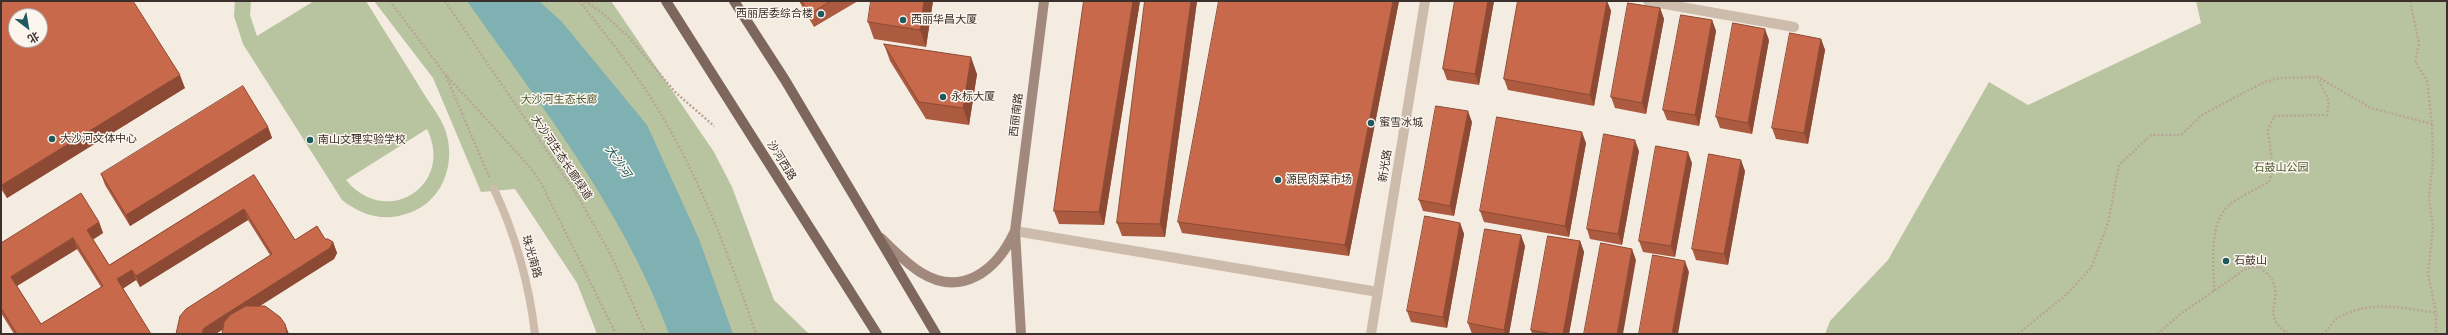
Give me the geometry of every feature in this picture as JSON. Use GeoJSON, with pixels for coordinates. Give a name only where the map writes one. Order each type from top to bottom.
{"type":"FeatureCollection","features":[{"type":"Feature","properties":{"kind":"main road","name":"沙河西路"},"geometry":{"type":"LineString","coordinates":[[666,1],[877,334]]}},
{"type":"Feature","properties":{"kind":"main road"},"geometry":{"type":"LineString","coordinates":[[734,1],[785,80],[936,334]]}},
{"type":"Feature","properties":{"kind":"street","name":"西丽南路"},"geometry":{"type":"LineString","coordinates":[[1021,334],[1014,231],[1044,1]]}},
{"type":"Feature","properties":{"kind":"street","name":"新光路"},"geometry":{"type":"LineString","coordinates":[[1370,334],[1425,1]]}},
{"type":"Feature","properties":{"kind":"street"},"geometry":{"type":"LineString","coordinates":[[1648,1],[1794,27]]}},
{"type":"Feature","properties":{"kind":"street","name":"西丽南路"},"geometry":{"type":"LineString","coordinates":[[873,230],[904,260],[921,273],[948,283],[966,281],[994,265],[1006,250],[1014,231]]}},
{"type":"Feature","properties":{"kind":"street"},"geometry":{"type":"LineString","coordinates":[[1014,231],[1378,292]]}},
{"type":"Feature","properties":{"kind":"lane","name":"珠光南路"},"geometry":{"type":"LineString","coordinates":[[494,189],[511,229],[525,272],[535,334]]}},
{"type":"Feature","properties":{"kind":"path"},"geometry":{"type":"LineString","coordinates":[[390,1],[445,74],[530,168],[541,183],[616,334]]}},
{"type":"Feature","properties":{"kind":"path","name":"大沙河生态长廊绿道"},"geometry":{"type":"LineString","coordinates":[[445,1],[578,195],[611,255],[646,334]]}},
{"type":"Feature","properties":{"kind":"path"},"geometry":{"type":"LineString","coordinates":[[579,1],[648,94],[689,164],[721,240],[756,334]]}},
{"type":"Feature","properties":{"kind":"path"},"geometry":{"type":"LineString","coordinates":[[584,1],[601,12],[628,36],[675,92],[714,126]]}},
{"type":"Feature","properties":{"kind":"path"},"geometry":{"type":"LineString","coordinates":[[2410,1],[2419,43],[2415,62],[2427,80],[2432,124],[2432,160],[2429,198],[2433,228],[2428,274],[2436,313],[2436,334]]}},
{"type":"Feature","properties":{"kind":"path"},"geometry":{"type":"LineString","coordinates":[[445,74],[494,189]]}},
{"type":"Feature","properties":{"kind":"path"},"geometry":{"type":"LineString","coordinates":[[2018,334],[2067,294],[2091,268],[2108,223],[2119,165],[2151,135],[2181,135],[2202,115],[2264,82],[2280,78],[2318,77],[2371,108],[2432,124]]}},
{"type":"Feature","properties":{"kind":"path"},"geometry":{"type":"LineString","coordinates":[[2214,291],[2214,234],[2224,211],[2245,195],[2269,182],[2273,169],[2268,130],[2274,116],[2327,115],[2329,102],[2318,77]]}},
{"type":"Feature","properties":{"kind":"path"},"geometry":{"type":"LineString","coordinates":[[2158,334],[2179,315],[2247,268],[2259,267],[2271,278],[2276,298],[2272,315],[2278,327],[2289,334]]}},
{"type":"Feature","properties":{"kind":"path"},"geometry":{"type":"LineString","coordinates":[[2322,334],[2328,331],[2337,318],[2356,310],[2380,305],[2436,313]]}},
{"type":"Feature","properties":{"kind":"green space"},"geometry":{"type":"Polygon","coordinates":[[[235,1],[251,1],[250,15],[257,36],[314,1],[366,1],[437,114],[447,136],[449,160],[447,171],[443,182],[430,201],[420,208],[400,216],[382,217],[366,214],[342,200],[243,44],[234,16],[235,1]],[[427,129],[346,180],[362,194],[379,201],[397,200],[412,194],[424,183],[432,168],[433,150],[427,129]]]}},
{"type":"Feature","properties":{"kind":"green space","name":"大沙河生态长廊"},"geometry":{"type":"Polygon","coordinates":[[[374,1],[611,1],[714,152],[732,187],[774,300],[809,334],[597,334],[577,283],[515,189],[481,192],[433,78],[374,1]]]}},
{"type":"Feature","properties":{"kind":"green space","name":"石鼓山公园"},"geometry":{"type":"Polygon","coordinates":[[[2196,1],[2447,1],[2447,334],[1825,334],[1830,321],[1888,260],[1989,82],[2028,105],[2201,23],[2196,1]]]}},
{"type":"Feature","properties":{"kind":"water","name":"大沙河"},"geometry":{"type":"Polygon","coordinates":[[[467,1],[539,1],[562,22],[647,125],[699,239],[733,334],[669,334],[650,288],[629,244],[605,202],[552,121],[467,1]]]}},
{"type":"Feature","properties":{"kind":"building","name":"大沙河文体中心"},"geometry":{"type":"Polygon","coordinates":[[[1,1],[133,1],[180,75],[2,185],[1,1]]]}},
{"type":"Feature","properties":{"kind":"building"},"geometry":{"type":"Polygon","coordinates":[[[802,1],[831,1],[810,14],[802,1]]]}},
{"type":"Feature","properties":{"kind":"building"},"geometry":{"type":"Polygon","coordinates":[[[871,1],[924,1],[920,30],[868,22],[871,1]]]}},
{"type":"Feature","properties":{"kind":"building"},"geometry":{"type":"Polygon","coordinates":[[[1084,1],[1133,1],[1099,212],[1054,211],[1084,1]]]}},
{"type":"Feature","properties":{"kind":"building"},"geometry":{"type":"Polygon","coordinates":[[[1145,1],[1191,1],[1160,224],[1117,223],[1145,1]]]}},
{"type":"Feature","properties":{"kind":"building","name":"源民肉菜市场"},"geometry":{"type":"Polygon","coordinates":[[[1219,1],[1393,1],[1345,245],[1178,222],[1219,1]]]}},
{"type":"Feature","properties":{"kind":"building"},"geometry":{"type":"Polygon","coordinates":[[[1455,1],[1488,1],[1475,74],[1443,69],[1455,1]]]}},
{"type":"Feature","properties":{"kind":"building"},"geometry":{"type":"Polygon","coordinates":[[[1518,1],[1607,1],[1590,95],[1504,79],[1518,1]]]}},
{"type":"Feature","properties":{"kind":"building"},"geometry":{"type":"Polygon","coordinates":[[[1628,3],[1660,8],[1642,103],[1611,97],[1628,3]]]}},
{"type":"Feature","properties":{"kind":"building"},"geometry":{"type":"Polygon","coordinates":[[[1681,15],[1712,20],[1695,115],[1663,110],[1681,15]]]}},
{"type":"Feature","properties":{"kind":"building"},"geometry":{"type":"Polygon","coordinates":[[[1733,23],[1765,29],[1748,123],[1716,117],[1733,23]]]}},
{"type":"Feature","properties":{"kind":"building"},"geometry":{"type":"Polygon","coordinates":[[[1790,33],[1821,39],[1804,133],[1772,128],[1790,33]]]}},
{"type":"Feature","properties":{"kind":"building","name":"永标大厦"},"geometry":{"type":"Polygon","coordinates":[[[884,44],[971,57],[963,108],[919,102],[884,44]]]}},
{"type":"Feature","properties":{"kind":"building"},"geometry":{"type":"Polygon","coordinates":[[[243,86],[268,127],[126,215],[101,174],[243,86]]]}},
{"type":"Feature","properties":{"kind":"building"},"geometry":{"type":"Polygon","coordinates":[[[1436,106],[1468,111],[1450,206],[1419,200],[1436,106]]]}},
{"type":"Feature","properties":{"kind":"building"},"geometry":{"type":"Polygon","coordinates":[[[1497,117],[1582,132],[1565,226],[1480,211],[1497,117]]]}},
{"type":"Feature","properties":{"kind":"building"},"geometry":{"type":"Polygon","coordinates":[[[1604,134],[1635,140],[1618,234],[1587,229],[1604,134]]]}},
{"type":"Feature","properties":{"kind":"building"},"geometry":{"type":"Polygon","coordinates":[[[1656,146],[1688,152],[1671,246],[1639,241],[1656,146]]]}},
{"type":"Feature","properties":{"kind":"building"},"geometry":{"type":"Polygon","coordinates":[[[1709,154],[1741,160],[1724,254],[1692,249],[1709,154]]]}},
{"type":"Feature","properties":{"kind":"building"},"geometry":{"type":"Polygon","coordinates":[[[254,175],[295,240],[317,226],[325,239],[333,242],[330,248],[204,328],[202,332],[203,334],[176,334],[180,316],[186,309],[272,254],[244,209],[136,276],[132,270],[117,279],[151,334],[17,334],[1,308],[1,243],[81,193],[99,222],[87,230],[109,265],[254,175]],[[73,238],[11,277],[41,324],[103,286],[73,238]]]}},
{"type":"Feature","properties":{"kind":"building"},"geometry":{"type":"Polygon","coordinates":[[[1425,216],[1460,223],[1443,317],[1407,311],[1425,216]]]}},
{"type":"Feature","properties":{"kind":"building"},"geometry":{"type":"Polygon","coordinates":[[[1485,229],[1521,235],[1504,330],[1468,323],[1485,229]]]}},
{"type":"Feature","properties":{"kind":"building"},"geometry":{"type":"Polygon","coordinates":[[[1548,236],[1580,241],[1563,334],[1552,334],[1531,330],[1548,236]]]}},
{"type":"Feature","properties":{"kind":"building"},"geometry":{"type":"Polygon","coordinates":[[[1601,243],[1632,249],[1617,334],[1584,334],[1601,243]]]}},
{"type":"Feature","properties":{"kind":"building"},"geometry":{"type":"Polygon","coordinates":[[[1653,255],[1685,261],[1672,334],[1639,334],[1653,255]]]}},
{"type":"Feature","properties":{"kind":"building"},"geometry":{"type":"Polygon","coordinates":[[[246,306],[265,306],[280,317],[285,324],[287,334],[222,334],[224,322],[230,315],[246,306]]]}},
{"type":"Feature","properties":{"kind":"place","name":"西丽居委综合楼"},"geometry":{"type":"Point","coordinates":[821,14]}},
{"type":"Feature","properties":{"kind":"place","name":"西丽华昌大厦"},"geometry":{"type":"Point","coordinates":[903,20]}},
{"type":"Feature","properties":{"kind":"place","name":"永标大厦"},"geometry":{"type":"Point","coordinates":[943,97]}},
{"type":"Feature","properties":{"kind":"place","name":"蜜雪冰城"},"geometry":{"type":"Point","coordinates":[1371,123]}},
{"type":"Feature","properties":{"kind":"place","name":"大沙河文体中心"},"geometry":{"type":"Point","coordinates":[52,139]}},
{"type":"Feature","properties":{"kind":"place","name":"南山文理实验学校"},"geometry":{"type":"Point","coordinates":[310,140]}},
{"type":"Feature","properties":{"kind":"place","name":"源民肉菜市场"},"geometry":{"type":"Point","coordinates":[1278,180]}},
{"type":"Feature","properties":{"kind":"place","name":"石鼓山"},"geometry":{"type":"Point","coordinates":[2226,261]}}]}
